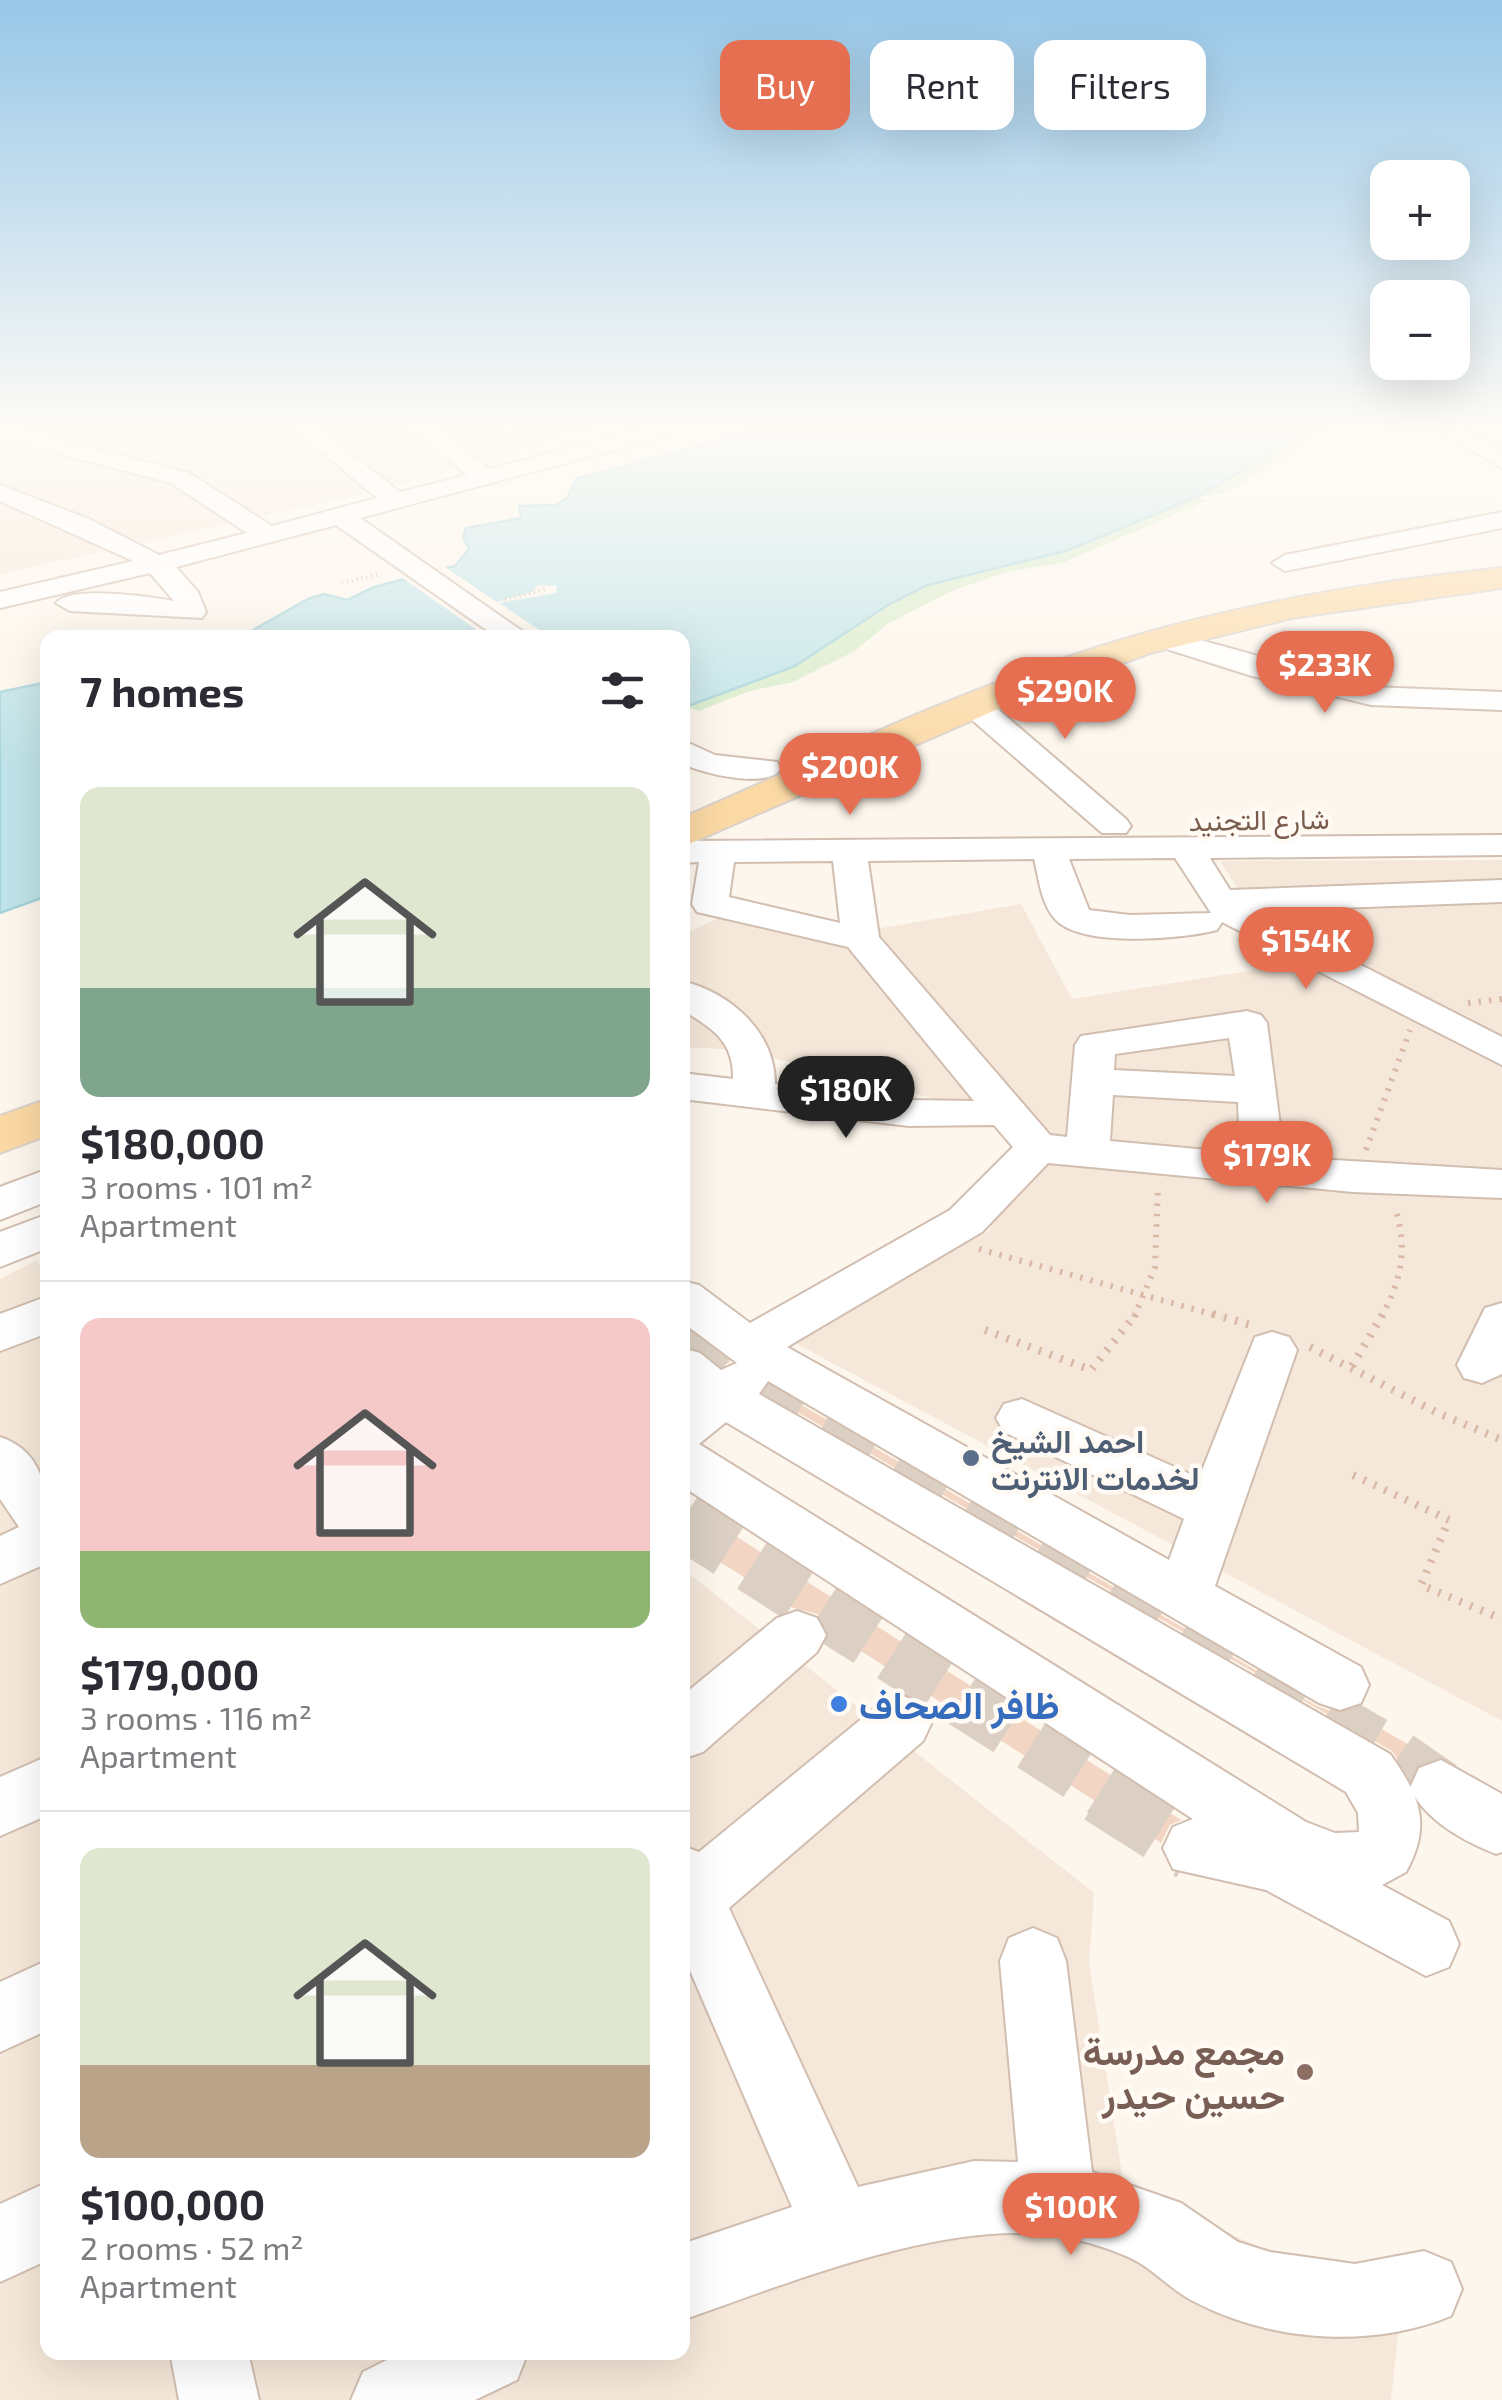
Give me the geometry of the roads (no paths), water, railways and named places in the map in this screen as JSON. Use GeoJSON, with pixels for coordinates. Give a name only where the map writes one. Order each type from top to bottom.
{"type":"FeatureCollection","features":[{"type":"Feature","properties":{"kind":"main road"},"geometry":{"type":"LineString","coordinates":[[690,829],[791,769],[1048,653],[1286,593],[1502,560]]}},
{"type":"Feature","properties":{"kind":"main road"},"geometry":{"type":"LineString","coordinates":[[690,802],[975,706],[1087,662],[1164,639],[1286,593],[1502,578]]}},
{"type":"Feature","properties":{"kind":"main road"},"geometry":{"type":"LineString","coordinates":[[0,1099],[40,1082]]}},
{"type":"Feature","properties":{"kind":"main road"},"geometry":{"type":"LineString","coordinates":[[0,1136],[40,1118]]}},
{"type":"Feature","properties":{"kind":"street"},"geometry":{"type":"LineString","coordinates":[[4,596],[118,602],[192,612],[191,600],[158,564],[110,542]]}},
{"type":"Feature","properties":{"kind":"street"},"geometry":{"type":"LineString","coordinates":[[4,596],[158,564],[241,542]]}},
{"type":"Feature","properties":{"kind":"street"},"geometry":{"type":"LineString","coordinates":[[378,542],[507,630]]}},
{"type":"Feature","properties":{"kind":"street"},"geometry":{"type":"LineString","coordinates":[[1286,593],[1437,542]]}},
{"type":"Feature","properties":{"kind":"street"},"geometry":{"type":"LineString","coordinates":[[1164,639],[1264,670],[1371,696],[1502,702]]}},
{"type":"Feature","properties":{"kind":"street"},"geometry":{"type":"LineString","coordinates":[[975,706],[1114,826]]}},
{"type":"Feature","properties":{"kind":"street"},"geometry":{"type":"LineString","coordinates":[[690,753],[720,766],[791,769]]}},
{"type":"Feature","properties":{"kind":"street","name":"شارع التجنيد"},"geometry":{"type":"LineString","coordinates":[[1034,849],[1114,826],[1169,820],[1502,816]]}},
{"type":"Feature","properties":{"kind":"street","name":"شارع التجنيد"},"geometry":{"type":"LineString","coordinates":[[700,852],[1502,846]]}},
{"type":"Feature","properties":{"kind":"street"},"geometry":{"type":"LineString","coordinates":[[1186,848],[1212,911],[1428,1012],[1502,1053]]}},
{"type":"Feature","properties":{"kind":"street"},"geometry":{"type":"LineString","coordinates":[[1034,849],[1035,909]]}},
{"type":"Feature","properties":{"kind":"street"},"geometry":{"type":"LineString","coordinates":[[1034,849],[1067,912],[1077,922],[1099,926],[1212,911],[1502,891]]}},
{"type":"Feature","properties":{"kind":"street"},"geometry":{"type":"LineString","coordinates":[[849,850],[861,939],[1037,1148],[1368,1179],[1502,1184]]}},
{"type":"Feature","properties":{"kind":"street"},"geometry":{"type":"LineString","coordinates":[[700,852],[696,911],[861,939]]}},
{"type":"Feature","properties":{"kind":"street"},"geometry":{"type":"LineString","coordinates":[[690,998],[738,1031],[751,1045],[756,1062],[754,1094]]}},
{"type":"Feature","properties":{"kind":"street"},"geometry":{"type":"LineString","coordinates":[[1088,1152],[1095,1045],[1248,1023],[1258,1090],[1262,1168]]}},
{"type":"Feature","properties":{"kind":"street"},"geometry":{"type":"LineString","coordinates":[[1093,1081],[1258,1090]]}},
{"type":"Feature","properties":{"kind":"street"},"geometry":{"type":"LineString","coordinates":[[690,1087],[909,1113],[964,1115],[1006,1110]]}},
{"type":"Feature","properties":{"kind":"street"},"geometry":{"type":"LineString","coordinates":[[732,1379],[966,1221],[1037,1148]]}},
{"type":"Feature","properties":{"kind":"street"},"geometry":{"type":"LineString","coordinates":[[0,1205],[40,1187]]}},
{"type":"Feature","properties":{"kind":"street"},"geometry":{"type":"LineString","coordinates":[[0,1251],[40,1233]]}},
{"type":"Feature","properties":{"kind":"street"},"geometry":{"type":"LineString","coordinates":[[690,1309],[732,1379],[1368,1772],[1394,1817],[1389,1841],[1377,1855],[1354,1864],[1322,1860],[1284,1843],[690,1464]]}},
{"type":"Feature","properties":{"kind":"street"},"geometry":{"type":"LineString","coordinates":[[0,1334],[40,1316]]}},
{"type":"Feature","properties":{"kind":"street"},"geometry":{"type":"LineString","coordinates":[[1482,1366],[1502,1320]]}},
{"type":"Feature","properties":{"kind":"street"},"geometry":{"type":"LineString","coordinates":[[1182,1597],[1275,1339]]}},
{"type":"Feature","properties":{"kind":"street"},"geometry":{"type":"LineString","coordinates":[[732,1379],[1182,1597],[1340,1685]]}},
{"type":"Feature","properties":{"kind":"street"},"geometry":{"type":"LineString","coordinates":[[1022,1418],[1214,1509]]}},
{"type":"Feature","properties":{"kind":"street"},"geometry":{"type":"LineString","coordinates":[[0,1457],[40,1515]]}},
{"type":"Feature","properties":{"kind":"street"},"geometry":{"type":"LineString","coordinates":[[0,1562],[40,1541]]}},
{"type":"Feature","properties":{"kind":"street"},"geometry":{"type":"LineString","coordinates":[[690,1725],[796,1635]]}},
{"type":"Feature","properties":{"kind":"street"},"geometry":{"type":"LineString","coordinates":[[690,1886],[902,1722]]}},
{"type":"Feature","properties":{"kind":"street"},"geometry":{"type":"LineString","coordinates":[[0,1808],[40,1788]]}},
{"type":"Feature","properties":{"kind":"street"},"geometry":{"type":"LineString","coordinates":[[1441,1788],[1496,1824]]}},
{"type":"Feature","properties":{"kind":"street"},"geometry":{"type":"LineString","coordinates":[[1196,1848],[1276,1862],[1426,1944]]}},
{"type":"Feature","properties":{"kind":"street"},"geometry":{"type":"LineString","coordinates":[[690,1895],[839,2229]]}},
{"type":"Feature","properties":{"kind":"street"},"geometry":{"type":"LineString","coordinates":[[1033,1961],[1058,2199]]}},
{"type":"Feature","properties":{"kind":"street"},"geometry":{"type":"LineString","coordinates":[[0,2018],[40,1998]]}},
{"type":"Feature","properties":{"kind":"street"},"geometry":{"type":"LineString","coordinates":[[690,2279],[839,2229],[974,2198],[1058,2199],[1155,2229],[1218,2274],[1270,2290],[1355,2302],[1424,2289]]}},
{"type":"Feature","properties":{"kind":"street"},"geometry":{"type":"LineString","coordinates":[[0,2245],[40,2222]]}},
{"type":"Feature","properties":{"kind":"street"},"geometry":{"type":"LineString","coordinates":[[211,2360],[219,2400]]}},
{"type":"Feature","properties":{"kind":"street"},"geometry":{"type":"LineString","coordinates":[[391,2400],[473,2360]]}},
{"type":"Feature","properties":{"kind":"water"},"geometry":{"type":"Polygon","coordinates":[[[466,542],[1088,542],[1066,551],[928,585],[888,605],[795,666],[690,705],[690,630],[253,630],[308,599],[324,594],[347,600],[374,587],[455,566],[469,549],[466,542]]]}},
{"type":"Feature","properties":{"kind":"water"},"geometry":{"type":"Polygon","coordinates":[[[40,683],[40,899],[0,913],[0,692],[40,683]]]}},
{"type":"Feature","properties":{"kind":"tunnel"},"geometry":{"type":"LineString","coordinates":[[690,1338],[731,1374]]}},
{"type":"Feature","properties":{"kind":"tunnel"},"geometry":{"type":"LineString","coordinates":[[750,1386],[1393,1755],[1441,1788]]}},
{"type":"Feature","properties":{"kind":"tunnel"},"geometry":{"type":"LineString","coordinates":[[690,1526],[1107,1792]]}},
{"type":"Feature","properties":{"kind":"tunnel"},"geometry":{"type":"LineString","coordinates":[[1103,1790],[1195,1848]]}},
{"type":"Feature","properties":{"kind":"place","name":"احمد الشيخ لخدمات الانترنت"},"geometry":{"type":"Point","coordinates":[971,1458]}},
{"type":"Feature","properties":{"kind":"place","name":"ظافر الصحاف"},"geometry":{"type":"Point","coordinates":[839,1704]}},
{"type":"Feature","properties":{"kind":"place","name":"مجمع مدرسة حسين حيدر"},"geometry":{"type":"Point","coordinates":[1305,2072]}}]}
